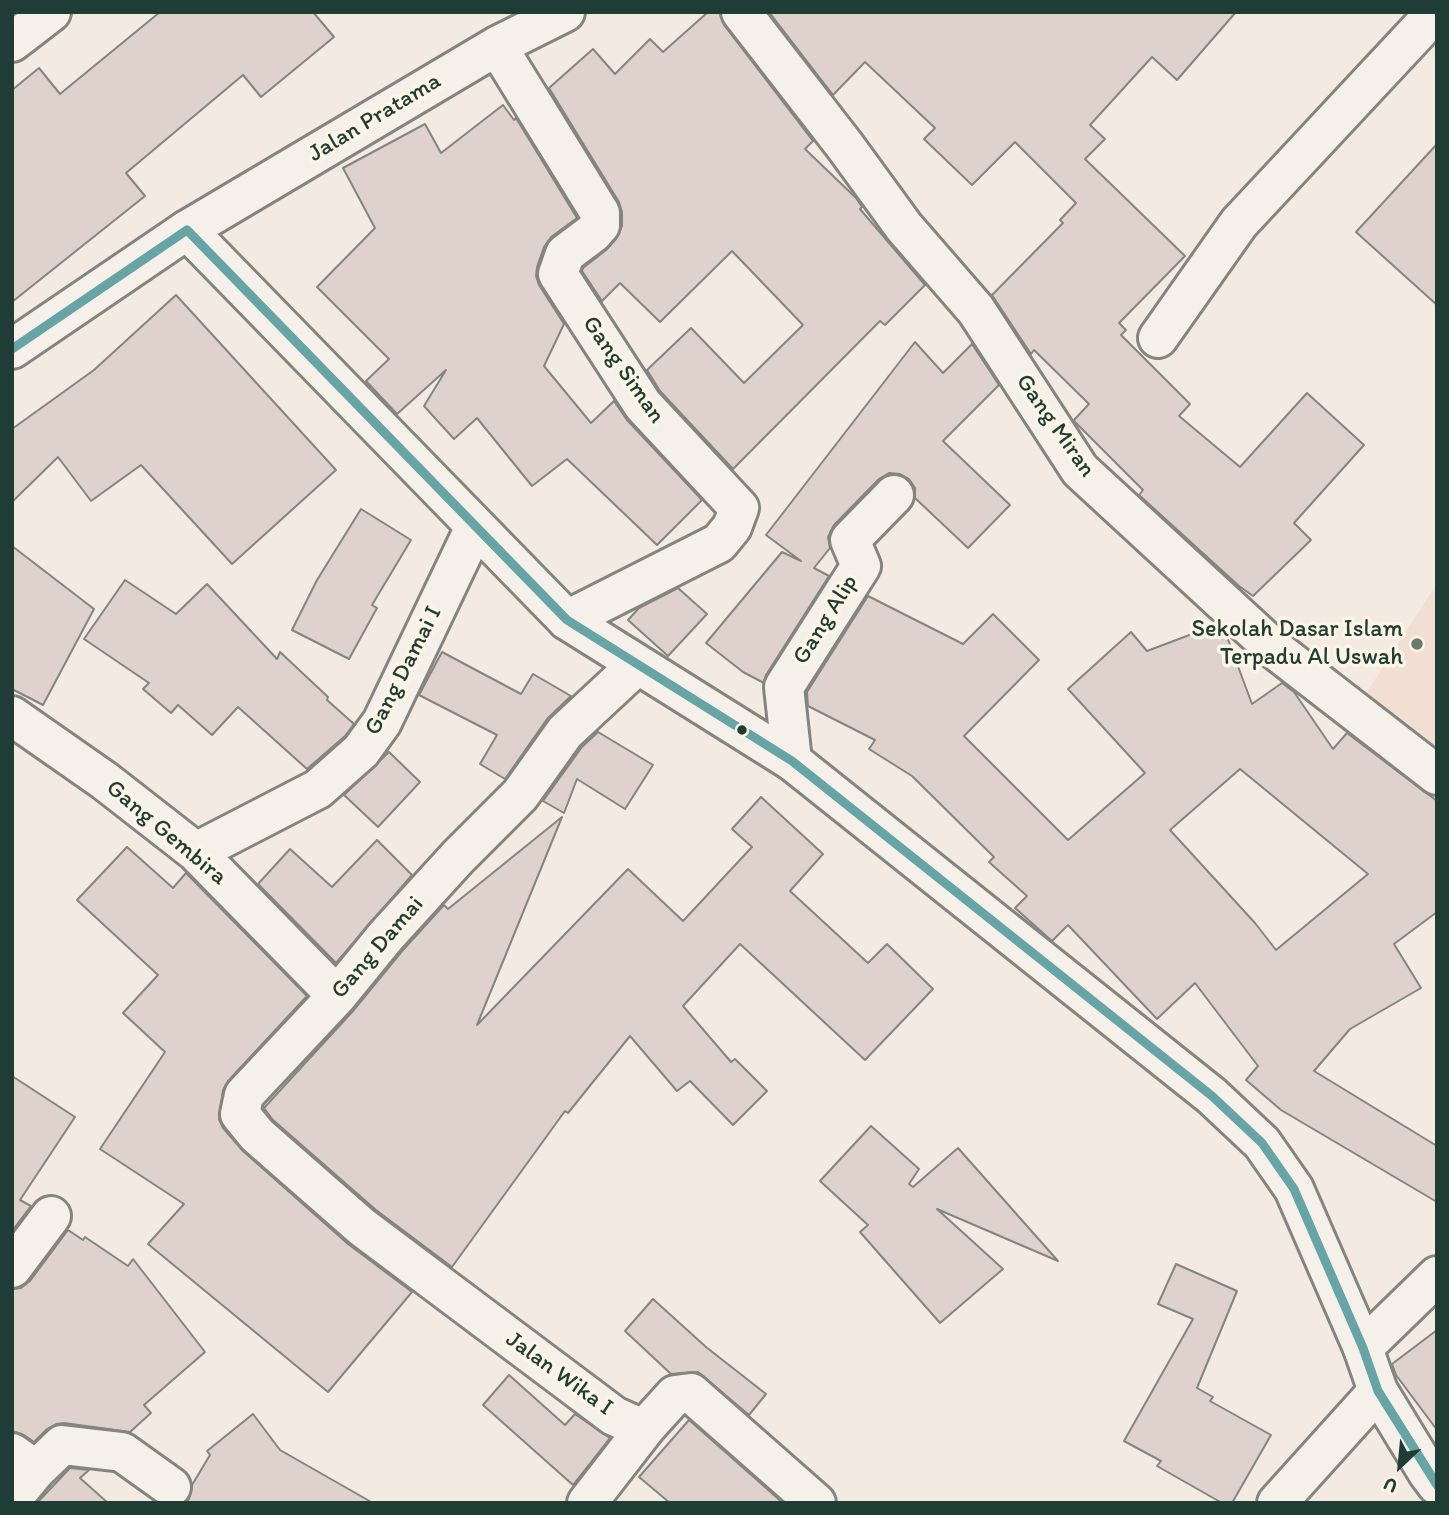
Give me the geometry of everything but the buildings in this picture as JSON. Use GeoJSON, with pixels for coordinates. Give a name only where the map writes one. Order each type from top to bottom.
{"type":"FeatureCollection","features":[{"type":"Feature","properties":{"kind":"street"},"geometry":{"type":"LineString","coordinates":[[12,42],[51,12]]}},
{"type":"Feature","properties":{"kind":"street","name":"Jalan Pratama"},"geometry":{"type":"LineString","coordinates":[[12,349],[187,230],[497,46],[565,12]]}},
{"type":"Feature","properties":{"kind":"street","name":"Gang Miran"},"geometry":{"type":"LineString","coordinates":[[741,12],[904,227],[976,310],[1080,470],[1273,648],[1437,775]]}},
{"type":"Feature","properties":{"kind":"street"},"geometry":{"type":"LineString","coordinates":[[1158,338],[1239,223],[1436,12]]}},
{"type":"Feature","properties":{"kind":"street","name":"Gang Siman"},"geometry":{"type":"LineString","coordinates":[[497,46],[600,213],[600,225],[565,254],[558,274],[643,405],[739,508],[732,527],[719,543],[567,620]]}},
{"type":"Feature","properties":{"kind":"street"},"geometry":{"type":"LineString","coordinates":[[187,230],[567,620],[792,761],[1212,1096],[1262,1143],[1294,1189],[1363,1348],[1378,1391],[1437,1485]]}},
{"type":"Feature","properties":{"kind":"street","name":"Gang Alip"},"geometry":{"type":"LineString","coordinates":[[792,761],[784,687],[861,566],[850,540],[894,495]]}},
{"type":"Feature","properties":{"kind":"street","name":"Gang Damai I"},"geometry":{"type":"LineString","coordinates":[[196,852],[318,789],[361,751],[382,722],[475,527]]}},
{"type":"Feature","properties":{"kind":"street","name":"Gang Damai"},"geometry":{"type":"LineString","coordinates":[[362,1227],[257,1135],[240,1114],[244,1095],[337,996],[386,936],[458,857],[520,795],[565,732],[637,665]]}},
{"type":"Feature","properties":{"kind":"street","name":"Gang Gembira"},"geometry":{"type":"LineString","coordinates":[[12,716],[104,780],[196,852],[337,996]]}},
{"type":"Feature","properties":{"kind":"street"},"geometry":{"type":"LineString","coordinates":[[12,1268],[51,1216]]}},
{"type":"Feature","properties":{"kind":"street","name":"Jalan Wika I"},"geometry":{"type":"LineString","coordinates":[[362,1227],[614,1416],[646,1427]]}},
{"type":"Feature","properties":{"kind":"street"},"geometry":{"type":"LineString","coordinates":[[1363,1348],[1437,1276]]}},
{"type":"Feature","properties":{"kind":"street"},"geometry":{"type":"LineString","coordinates":[[1277,1503],[1378,1391]]}},
{"type":"Feature","properties":{"kind":"street"},"geometry":{"type":"LineString","coordinates":[[587,1503],[646,1427],[675,1395],[691,1393],[816,1503]]}},
{"type":"Feature","properties":{"kind":"street"},"geometry":{"type":"LineString","coordinates":[[12,1499],[24,1462],[62,1445],[122,1452],[171,1487]]}},
{"type":"Feature","properties":{"kind":"shaded area","name":"Sekolah Dasar Islam Terpadu Al Uswah"},"geometry":{"type":"Polygon","coordinates":[[[1437,583],[1437,766],[1358,706],[1437,583]]]}},
{"type":"Feature","properties":{"kind":"transit line"},"geometry":{"type":"LineString","coordinates":[[12,349],[187,230],[567,620],[792,761],[1212,1096],[1262,1143],[1294,1189],[1363,1348],[1378,1391],[1437,1485]]}},
{"type":"Feature","properties":{"kind":"place","name":"Sekolah Dasar Islam Terpadu Al Uswah"},"geometry":{"type":"Point","coordinates":[1417,644]}}]}
